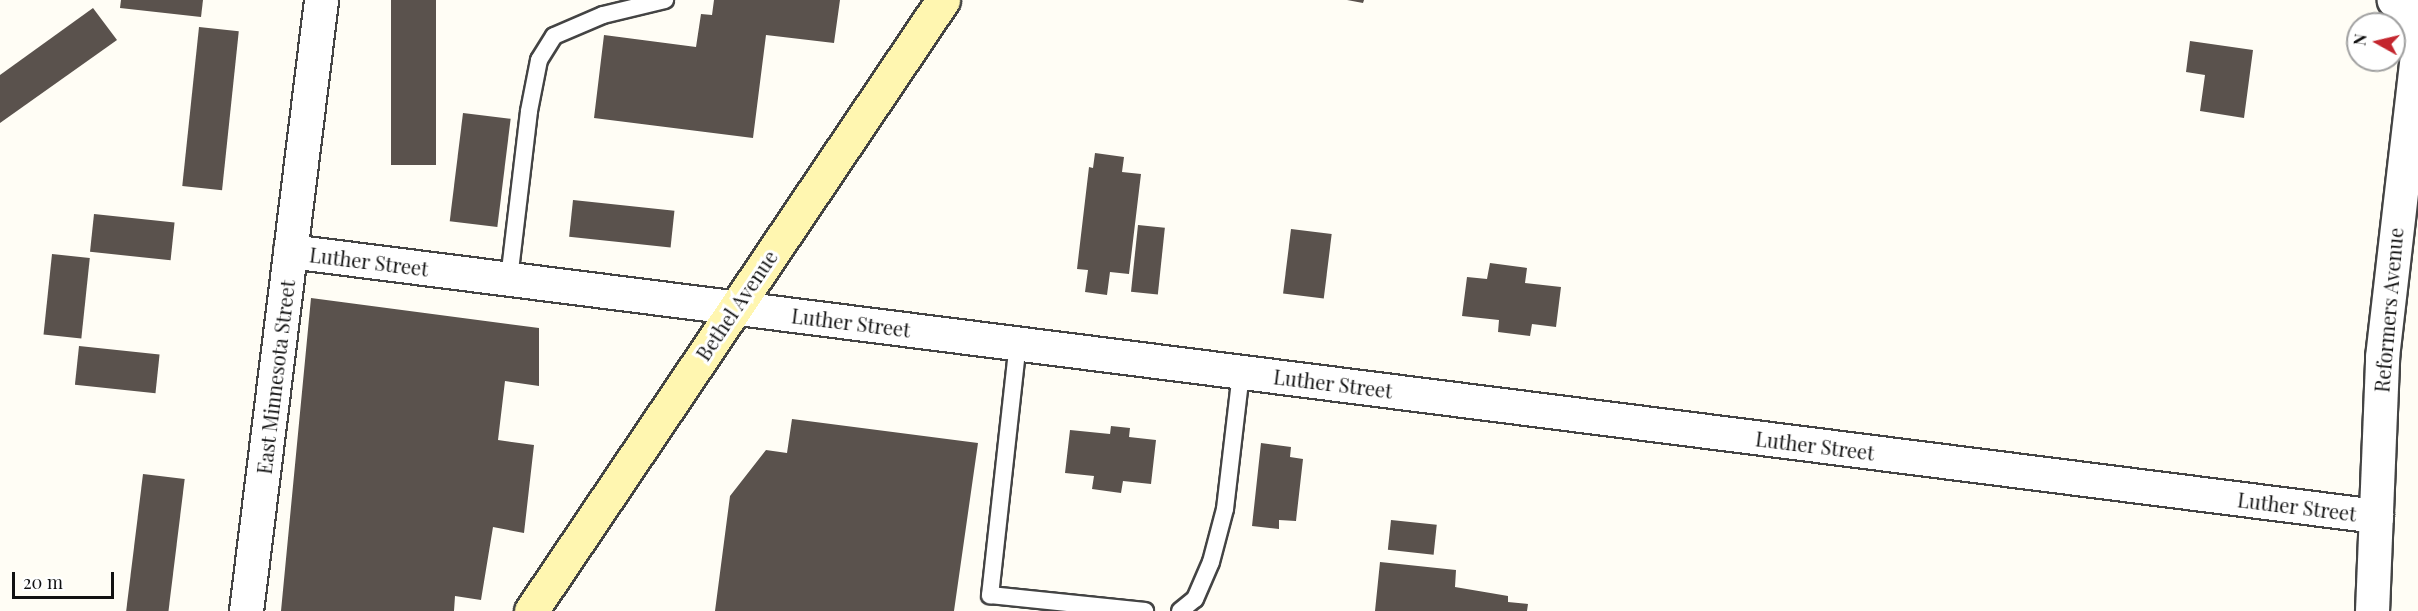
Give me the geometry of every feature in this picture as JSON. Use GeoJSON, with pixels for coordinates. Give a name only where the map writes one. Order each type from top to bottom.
{"type":"FeatureCollection","features":[{"type":"Feature","properties":{"kind":"street","name":"East Minnesota Street"},"geometry":{"type":"LineString","coordinates":[[246,611],[321,0]]}},
{"type":"Feature","properties":{"kind":"street","name":"Bethel Avenue"},"geometry":{"type":"LineString","coordinates":[[531,611],[943,0]]}},
{"type":"Feature","properties":{"kind":"street","name":"Reformers Avenue"},"geometry":{"type":"LineString","coordinates":[[2372,611],[2382,357],[2417,53],[2417,30],[2402,6]]}},
{"type":"Feature","properties":{"kind":"street","name":"Luther Street"},"geometry":{"type":"LineString","coordinates":[[290,251],[2376,516]]}},
{"type":"Feature","properties":{"kind":"lane"},"geometry":{"type":"LineString","coordinates":[[509,279],[529,111],[539,60],[554,36],[603,15],[665,0]]}},
{"type":"Feature","properties":{"kind":"lane"},"geometry":{"type":"LineString","coordinates":[[1018,342],[990,595],[1145,611]]}},
{"type":"Feature","properties":{"kind":"lane"},"geometry":{"type":"LineString","coordinates":[[1180,611],[1195,599],[1211,562],[1225,508],[1241,372]]}},
{"type":"Feature","properties":{"kind":"building"},"geometry":{"type":"Polygon","coordinates":[[[121,0],[203,0],[201,17],[120,8],[121,0]]]}},
{"type":"Feature","properties":{"kind":"building"},"geometry":{"type":"Polygon","coordinates":[[[391,0],[436,0],[436,165],[391,165],[391,0]]]}},
{"type":"Feature","properties":{"kind":"building"},"geometry":{"type":"Polygon","coordinates":[[[714,0],[840,0],[834,43],[766,35],[753,138],[594,118],[604,35],[696,47],[701,14],[712,15],[714,0]]]}},
{"type":"Feature","properties":{"kind":"building"},"geometry":{"type":"Polygon","coordinates":[[[1347,0],[1364,0],[1363,3],[1347,0]]]}},
{"type":"Feature","properties":{"kind":"building"},"geometry":{"type":"Polygon","coordinates":[[[93,8],[117,40],[0,123],[0,75],[93,8]]]}},
{"type":"Feature","properties":{"kind":"building"},"geometry":{"type":"Polygon","coordinates":[[[199,27],[239,31],[222,190],[182,186],[199,27]]]}},
{"type":"Feature","properties":{"kind":"building"},"geometry":{"type":"Polygon","coordinates":[[[2190,41],[2253,50],[2244,118],[2200,111],[2205,75],[2186,72],[2190,41]]]}},
{"type":"Feature","properties":{"kind":"building"},"geometry":{"type":"Polygon","coordinates":[[[463,113],[511,119],[497,227],[450,221],[463,113]]]}},
{"type":"Feature","properties":{"kind":"building"},"geometry":{"type":"Polygon","coordinates":[[[1095,153],[1124,157],[1122,172],[1141,174],[1129,274],[1110,272],[1107,295],[1085,292],[1088,270],[1077,269],[1089,167],[1093,168],[1095,153]]]}},
{"type":"Feature","properties":{"kind":"building"},"geometry":{"type":"Polygon","coordinates":[[[573,200],[674,211],[671,247],[569,237],[573,200]]]}},
{"type":"Feature","properties":{"kind":"building"},"geometry":{"type":"Polygon","coordinates":[[[94,214],[175,222],[171,260],[90,252],[94,214]]]}},
{"type":"Feature","properties":{"kind":"building"},"geometry":{"type":"Polygon","coordinates":[[[1138,225],[1165,228],[1158,294],[1131,292],[1138,225]]]}},
{"type":"Feature","properties":{"kind":"building"},"geometry":{"type":"Polygon","coordinates":[[[1291,229],[1332,234],[1324,299],[1283,294],[1291,229]]]}},
{"type":"Feature","properties":{"kind":"building"},"geometry":{"type":"Polygon","coordinates":[[[52,254],[90,258],[81,339],[44,335],[52,254]]]}},
{"type":"Feature","properties":{"kind":"building"},"geometry":{"type":"Polygon","coordinates":[[[1490,263],[1527,268],[1525,283],[1561,287],[1556,327],[1532,324],[1530,336],[1498,332],[1499,320],[1462,316],[1467,277],[1487,279],[1490,263]]]}},
{"type":"Feature","properties":{"kind":"building"},"geometry":{"type":"Polygon","coordinates":[[[311,298],[539,328],[539,386],[505,381],[498,440],[534,445],[524,533],[493,527],[481,600],[455,596],[454,611],[281,611],[311,298]]]}},
{"type":"Feature","properties":{"kind":"building"},"geometry":{"type":"Polygon","coordinates":[[[79,346],[160,354],[155,393],[75,385],[79,346]]]}},
{"type":"Feature","properties":{"kind":"building"},"geometry":{"type":"Polygon","coordinates":[[[792,419],[978,443],[954,611],[715,611],[730,496],[766,450],[787,453],[792,419]]]}},
{"type":"Feature","properties":{"kind":"building"},"geometry":{"type":"Polygon","coordinates":[[[1111,426],[1130,428],[1129,437],[1156,440],[1151,484],[1123,481],[1121,493],[1092,489],[1094,476],[1065,473],[1070,430],[1110,434],[1111,426]]]}},
{"type":"Feature","properties":{"kind":"building"},"geometry":{"type":"Polygon","coordinates":[[[1261,443],[1291,447],[1290,457],[1303,459],[1296,521],[1279,520],[1279,529],[1252,526],[1261,443]]]}},
{"type":"Feature","properties":{"kind":"building"},"geometry":{"type":"Polygon","coordinates":[[[143,474],[185,479],[168,611],[126,611],[143,474]]]}},
{"type":"Feature","properties":{"kind":"building"},"geometry":{"type":"Polygon","coordinates":[[[1391,520],[1437,525],[1434,555],[1388,550],[1391,520]]]}},
{"type":"Feature","properties":{"kind":"building"},"geometry":{"type":"Polygon","coordinates":[[[1380,562],[1456,570],[1455,587],[1508,596],[1508,602],[1528,604],[1527,611],[1375,611],[1380,562]]]}}]}
